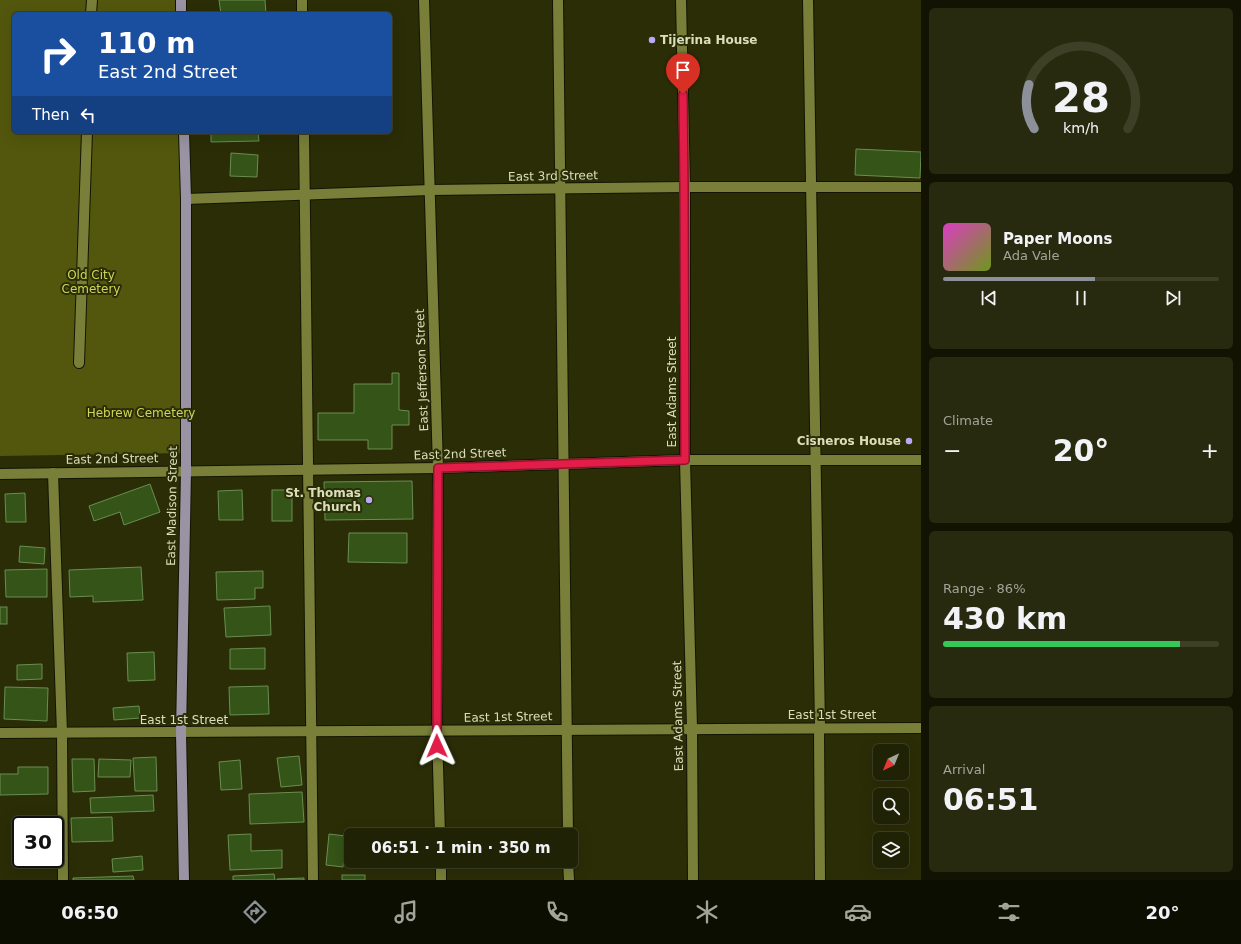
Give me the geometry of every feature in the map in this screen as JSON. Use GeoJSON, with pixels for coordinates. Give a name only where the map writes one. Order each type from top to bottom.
{"type":"FeatureCollection","features":[{"type":"Feature","properties":{"kind":"main road"},"geometry":{"type":"LineString","coordinates":[[181,0],[181,12]]}},
{"type":"Feature","properties":{"kind":"main road","name":"East Madison Street"},"geometry":{"type":"LineString","coordinates":[[184,134],[186,199],[186,471],[181,733],[184,880]]}},
{"type":"Feature","properties":{"kind":"street"},"geometry":{"type":"LineString","coordinates":[[91,12],[92,0]]}},
{"type":"Feature","properties":{"kind":"street"},"geometry":{"type":"LineString","coordinates":[[302,0],[302,12]]}},
{"type":"Feature","properties":{"kind":"street","name":"East Jefferson Street"},"geometry":{"type":"LineString","coordinates":[[424,0],[438,468],[437,731],[440,828]]}},
{"type":"Feature","properties":{"kind":"street"},"geometry":{"type":"LineString","coordinates":[[558,0],[568,828]]}},
{"type":"Feature","properties":{"kind":"street","name":"East Adams Street"},"geometry":{"type":"LineString","coordinates":[[681,0],[684,187],[685,460],[692,728],[693,880]]}},
{"type":"Feature","properties":{"kind":"street"},"geometry":{"type":"LineString","coordinates":[[808,0],[820,728],[820,880]]}},
{"type":"Feature","properties":{"kind":"street"},"geometry":{"type":"LineString","coordinates":[[79,364],[87,134]]}},
{"type":"Feature","properties":{"kind":"street"},"geometry":{"type":"LineString","coordinates":[[304,134],[313,880]]}},
{"type":"Feature","properties":{"kind":"street","name":"East 3rd Street"},"geometry":{"type":"LineString","coordinates":[[186,199],[430,190],[684,187],[921,187]]}},
{"type":"Feature","properties":{"kind":"street","name":"East 2nd Street"},"geometry":{"type":"LineString","coordinates":[[0,474],[438,468],[685,460],[921,460]]}},
{"type":"Feature","properties":{"kind":"street"},"geometry":{"type":"LineString","coordinates":[[53,473],[62,733],[63,880]]}},
{"type":"Feature","properties":{"kind":"street","name":"East 1st Street"},"geometry":{"type":"LineString","coordinates":[[0,733],[181,733],[692,728],[921,728]]}},
{"type":"Feature","properties":{"kind":"street"},"geometry":{"type":"LineString","coordinates":[[441,868],[442,880]]}},
{"type":"Feature","properties":{"kind":"street"},"geometry":{"type":"LineString","coordinates":[[568,868],[568,880]]}},
{"type":"Feature","properties":{"kind":"green space","name":"Old City Cemetery"},"geometry":{"type":"Polygon","coordinates":[[[0,0],[178,0],[178,12],[12,12],[12,134],[180,134],[184,453],[0,456],[0,0]]]}},
{"type":"Feature","properties":{"kind":"building"},"geometry":{"type":"Polygon","coordinates":[[[219,0],[265,0],[266,12],[221,12],[219,0]]]}},
{"type":"Feature","properties":{"kind":"building"},"geometry":{"type":"Polygon","coordinates":[[[211,134],[258,134],[259,141],[211,142],[211,134]]]}},
{"type":"Feature","properties":{"kind":"building"},"geometry":{"type":"Polygon","coordinates":[[[856,149],[921,152],[920,178],[855,175],[856,149]]]}},
{"type":"Feature","properties":{"kind":"building"},"geometry":{"type":"Polygon","coordinates":[[[231,153],[258,155],[257,177],[230,176],[231,153]]]}},
{"type":"Feature","properties":{"kind":"building"},"geometry":{"type":"Polygon","coordinates":[[[392,373],[399,373],[399,410],[409,411],[409,425],[392,425],[392,449],[368,449],[368,440],[318,440],[318,413],[354,413],[354,384],[392,384],[392,373]]]}},
{"type":"Feature","properties":{"kind":"building","name":"St. Thomas Church"},"geometry":{"type":"Polygon","coordinates":[[[412,481],[413,519],[325,520],[324,482],[412,481]]]}},
{"type":"Feature","properties":{"kind":"building"},"geometry":{"type":"Polygon","coordinates":[[[150,484],[160,512],[124,525],[120,512],[94,521],[89,506],[150,484]]]}},
{"type":"Feature","properties":{"kind":"building"},"geometry":{"type":"Polygon","coordinates":[[[242,490],[243,520],[219,520],[218,491],[242,490]]]}},
{"type":"Feature","properties":{"kind":"building"},"geometry":{"type":"Polygon","coordinates":[[[272,490],[292,490],[292,521],[272,521],[272,490]]]}},
{"type":"Feature","properties":{"kind":"building"},"geometry":{"type":"Polygon","coordinates":[[[25,493],[26,522],[6,522],[5,494],[25,493]]]}},
{"type":"Feature","properties":{"kind":"building"},"geometry":{"type":"Polygon","coordinates":[[[349,533],[407,533],[407,563],[348,562],[349,533]]]}},
{"type":"Feature","properties":{"kind":"building"},"geometry":{"type":"Polygon","coordinates":[[[20,546],[45,548],[44,564],[19,562],[20,546]]]}},
{"type":"Feature","properties":{"kind":"building"},"geometry":{"type":"Polygon","coordinates":[[[141,567],[143,600],[93,602],[93,596],[70,597],[69,570],[141,567]]]}},
{"type":"Feature","properties":{"kind":"building"},"geometry":{"type":"Polygon","coordinates":[[[47,569],[47,597],[6,597],[5,570],[47,569]]]}},
{"type":"Feature","properties":{"kind":"building"},"geometry":{"type":"Polygon","coordinates":[[[263,571],[263,588],[255,588],[255,599],[217,600],[216,572],[263,571]]]}},
{"type":"Feature","properties":{"kind":"building"},"geometry":{"type":"Polygon","coordinates":[[[270,606],[271,635],[226,637],[224,608],[270,606]]]}},
{"type":"Feature","properties":{"kind":"building"},"geometry":{"type":"Polygon","coordinates":[[[0,607],[7,607],[7,624],[0,624],[0,607]]]}},
{"type":"Feature","properties":{"kind":"building"},"geometry":{"type":"Polygon","coordinates":[[[265,648],[265,669],[230,669],[230,649],[265,648]]]}},
{"type":"Feature","properties":{"kind":"building"},"geometry":{"type":"Polygon","coordinates":[[[154,652],[155,680],[128,681],[127,653],[154,652]]]}},
{"type":"Feature","properties":{"kind":"building"},"geometry":{"type":"Polygon","coordinates":[[[42,664],[42,679],[17,680],[17,665],[42,664]]]}},
{"type":"Feature","properties":{"kind":"building"},"geometry":{"type":"Polygon","coordinates":[[[268,686],[269,714],[230,715],[229,687],[268,686]]]}},
{"type":"Feature","properties":{"kind":"building"},"geometry":{"type":"Polygon","coordinates":[[[5,687],[48,688],[47,721],[4,719],[5,687]]]}},
{"type":"Feature","properties":{"kind":"building"},"geometry":{"type":"Polygon","coordinates":[[[139,706],[140,718],[114,720],[113,708],[139,706]]]}},
{"type":"Feature","properties":{"kind":"building"},"geometry":{"type":"Polygon","coordinates":[[[299,756],[302,785],[281,787],[277,758],[299,756]]]}},
{"type":"Feature","properties":{"kind":"building"},"geometry":{"type":"Polygon","coordinates":[[[156,757],[157,791],[135,791],[133,758],[156,757]]]}},
{"type":"Feature","properties":{"kind":"building"},"geometry":{"type":"Polygon","coordinates":[[[72,759],[94,759],[95,791],[73,792],[72,759]]]}},
{"type":"Feature","properties":{"kind":"building"},"geometry":{"type":"Polygon","coordinates":[[[99,759],[131,760],[130,777],[98,777],[99,759]]]}},
{"type":"Feature","properties":{"kind":"building"},"geometry":{"type":"Polygon","coordinates":[[[240,760],[242,789],[221,790],[219,762],[240,760]]]}},
{"type":"Feature","properties":{"kind":"building"},"geometry":{"type":"Polygon","coordinates":[[[18,767],[48,767],[48,794],[0,795],[0,774],[18,774],[18,767]]]}},
{"type":"Feature","properties":{"kind":"building"},"geometry":{"type":"Polygon","coordinates":[[[302,792],[304,822],[250,824],[249,794],[302,792]]]}},
{"type":"Feature","properties":{"kind":"building"},"geometry":{"type":"Polygon","coordinates":[[[153,795],[154,811],[91,813],[90,798],[153,795]]]}},
{"type":"Feature","properties":{"kind":"building"},"geometry":{"type":"Polygon","coordinates":[[[112,817],[113,841],[72,842],[71,818],[112,817]]]}},
{"type":"Feature","properties":{"kind":"building"},"geometry":{"type":"Polygon","coordinates":[[[251,834],[251,851],[282,850],[282,868],[230,870],[228,835],[251,834]]]}},
{"type":"Feature","properties":{"kind":"building"},"geometry":{"type":"Polygon","coordinates":[[[329,834],[344,836],[343,867],[326,865],[329,834]]]}},
{"type":"Feature","properties":{"kind":"building"},"geometry":{"type":"Polygon","coordinates":[[[142,856],[143,870],[113,872],[112,859],[142,856]]]}},
{"type":"Feature","properties":{"kind":"building"},"geometry":{"type":"Polygon","coordinates":[[[274,874],[275,880],[233,880],[233,876],[274,874]]]}},
{"type":"Feature","properties":{"kind":"building"},"geometry":{"type":"Polygon","coordinates":[[[342,875],[365,875],[365,880],[342,880],[342,875]]]}},
{"type":"Feature","properties":{"kind":"building"},"geometry":{"type":"Polygon","coordinates":[[[133,876],[134,880],[73,880],[73,878],[133,876]]]}},
{"type":"Feature","properties":{"kind":"building"},"geometry":{"type":"Polygon","coordinates":[[[304,878],[304,880],[277,880],[277,879],[304,878]]]}},
{"type":"Feature","properties":{"kind":"place","name":"Tijerina House"},"geometry":{"type":"Point","coordinates":[652,40]}},
{"type":"Feature","properties":{"kind":"place","name":"Cisneros House"},"geometry":{"type":"Point","coordinates":[909,441]}},
{"type":"Feature","properties":{"kind":"place","name":"St. Thomas Church"},"geometry":{"type":"Point","coordinates":[369,500]}},
{"type":"Feature","properties":{"kind":"route"},"geometry":{"type":"LineString","coordinates":[[437,746],[438,468],[685,460],[683,94]]}},
{"type":"Feature","properties":{"kind":"park label","name":"Hebrew Cemetery"},"geometry":{"type":"Point","coordinates":[141,413]}}]}
